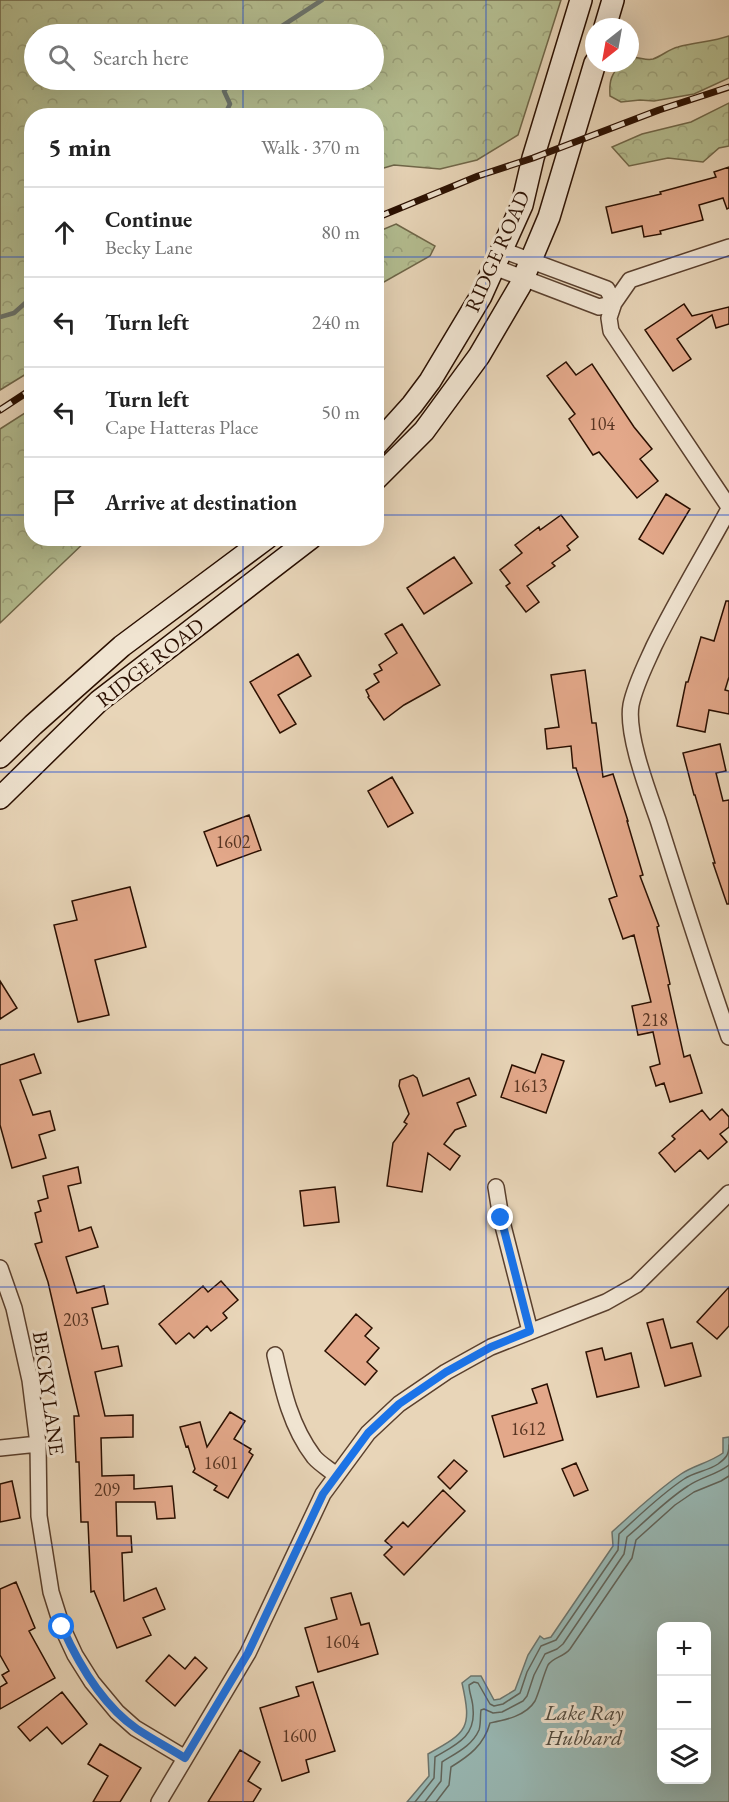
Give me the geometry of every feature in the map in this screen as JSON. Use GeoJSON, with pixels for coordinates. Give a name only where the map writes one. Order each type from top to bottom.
{"type":"FeatureCollection","features":[{"type":"Feature","properties":{"kind":"main road","name":"RIDGE ROAD"},"geometry":{"type":"LineString","coordinates":[[384,436],[430,381],[482,296],[522,205],[533,158],[581,0]]}},
{"type":"Feature","properties":{"kind":"main road"},"geometry":{"type":"LineString","coordinates":[[608,18],[613,0]]}},
{"type":"Feature","properties":{"kind":"main road","name":"RIDGE ROAD"},"geometry":{"type":"LineString","coordinates":[[384,471],[424,431],[479,356],[526,270],[549,217],[592,72]]}},
{"type":"Feature","properties":{"kind":"main road","name":"RIDGE ROAD"},"geometry":{"type":"LineString","coordinates":[[0,757],[122,646],[256,546]]}},
{"type":"Feature","properties":{"kind":"main road","name":"RIDGE ROAD"},"geometry":{"type":"LineString","coordinates":[[0,798],[99,701],[301,546]]}},
{"type":"Feature","properties":{"kind":"main road"},"geometry":{"type":"LineString","coordinates":[[151,624],[169,647]]}},
{"type":"Feature","properties":{"kind":"street"},"geometry":{"type":"LineString","coordinates":[[729,247],[630,280],[614,303],[609,318],[611,331],[729,508],[646,663],[633,696],[630,727],[695,938],[729,1037]]}},
{"type":"Feature","properties":{"kind":"street"},"geometry":{"type":"LineString","coordinates":[[498,259],[526,270],[599,308],[614,303]]}},
{"type":"Feature","properties":{"kind":"street"},"geometry":{"type":"LineString","coordinates":[[496,1187],[501,1218],[530,1331]]}},
{"type":"Feature","properties":{"kind":"street"},"geometry":{"type":"LineString","coordinates":[[159,1802],[248,1653],[323,1494],[368,1433],[399,1404],[446,1372],[491,1347],[606,1302],[636,1285],[729,1193]]}},
{"type":"Feature","properties":{"kind":"street","name":"BECKY LANE"},"geometry":{"type":"LineString","coordinates":[[0,1268],[14,1308],[30,1380],[38,1444],[39,1516],[51,1592],[62,1627],[75,1655],[92,1682],[117,1712],[135,1728],[185,1758]]}},
{"type":"Feature","properties":{"kind":"street"},"geometry":{"type":"LineString","coordinates":[[275,1355],[293,1419],[315,1458],[336,1475]]}},
{"type":"Feature","properties":{"kind":"street"},"geometry":{"type":"LineString","coordinates":[[0,1448],[38,1444]]}},
{"type":"Feature","properties":{"kind":"green space"},"geometry":{"type":"Polygon","coordinates":[[[0,0],[561,0],[518,135],[477,160],[440,169],[394,165],[384,168],[384,108],[24,108],[24,375],[0,390],[0,0]]]}},
{"type":"Feature","properties":{"kind":"green space"},"geometry":{"type":"Polygon","coordinates":[[[729,36],[729,78],[694,94],[654,101],[621,102],[610,96],[614,72],[639,72],[639,58],[653,59],[675,48],[729,36]]]}},
{"type":"Feature","properties":{"kind":"green space"},"geometry":{"type":"Polygon","coordinates":[[[729,103],[729,146],[719,148],[703,162],[668,158],[629,166],[612,147],[642,134],[691,122],[729,103]]]}},
{"type":"Feature","properties":{"kind":"green space"},"geometry":{"type":"Polygon","coordinates":[[[396,224],[435,246],[430,256],[384,282],[384,229],[396,224]]]}},
{"type":"Feature","properties":{"kind":"green space"},"geometry":{"type":"Polygon","coordinates":[[[24,414],[24,546],[81,546],[0,623],[0,429],[24,414]]]}},
{"type":"Feature","properties":{"kind":"water","name":"Lake Ray Hubbard"},"geometry":{"type":"Polygon","coordinates":[[[729,1437],[729,1802],[407,1802],[429,1776],[428,1754],[452,1740],[464,1727],[467,1710],[462,1683],[471,1676],[481,1676],[494,1700],[515,1690],[528,1655],[540,1636],[544,1639],[551,1637],[613,1546],[612,1532],[645,1502],[686,1471],[723,1453],[723,1438],[729,1437]]]}},
{"type":"Feature","properties":{"kind":"building"},"geometry":{"type":"Polygon","coordinates":[[[729,167],[729,208],[727,209],[723,198],[699,205],[703,220],[660,231],[661,234],[644,237],[642,226],[612,233],[606,207],[661,194],[660,192],[716,177],[714,172],[729,167]]]}},
{"type":"Feature","properties":{"kind":"building"},"geometry":{"type":"Polygon","coordinates":[[[684,304],[692,316],[729,307],[729,324],[716,328],[712,315],[677,339],[691,359],[673,371],[645,330],[684,304]]]}},
{"type":"Feature","properties":{"kind":"building"},"geometry":{"type":"Polygon","coordinates":[[[566,362],[576,375],[592,364],[634,427],[652,449],[640,459],[658,481],[637,498],[599,452],[593,455],[569,419],[575,414],[547,376],[566,362]]]}},
{"type":"Feature","properties":{"kind":"building"},"geometry":{"type":"Polygon","coordinates":[[[666,494],[690,509],[663,554],[639,539],[666,494]]]}},
{"type":"Feature","properties":{"kind":"building"},"geometry":{"type":"Polygon","coordinates":[[[561,515],[578,537],[567,546],[570,550],[552,563],[555,566],[527,586],[539,602],[526,612],[506,586],[510,583],[500,570],[522,553],[515,545],[539,527],[540,530],[561,515]]]}},
{"type":"Feature","properties":{"kind":"building"},"geometry":{"type":"Polygon","coordinates":[[[454,557],[472,583],[424,614],[407,588],[454,557]]]}},
{"type":"Feature","properties":{"kind":"building"},"geometry":{"type":"Polygon","coordinates":[[[726,601],[729,601],[729,677],[725,690],[729,691],[729,714],[709,710],[705,732],[677,726],[686,682],[688,682],[701,637],[714,641],[726,601]]]}},
{"type":"Feature","properties":{"kind":"building"},"geometry":{"type":"Polygon","coordinates":[[[402,624],[440,685],[404,705],[384,720],[368,697],[366,690],[379,682],[374,674],[382,670],[379,665],[397,653],[385,634],[402,624]]]}},
{"type":"Feature","properties":{"kind":"building"},"geometry":{"type":"Polygon","coordinates":[[[298,654],[311,676],[278,695],[296,724],[280,733],[250,682],[298,654]]]}},
{"type":"Feature","properties":{"kind":"building"},"geometry":{"type":"Polygon","coordinates":[[[585,670],[592,723],[596,723],[603,777],[613,774],[628,821],[643,875],[640,876],[659,926],[657,927],[670,984],[668,985],[684,1057],[690,1055],[702,1093],[670,1102],[664,1083],[656,1086],[650,1067],[660,1064],[653,1032],[638,1035],[632,1006],[651,1002],[634,935],[623,939],[609,899],[617,896],[576,768],[573,768],[571,746],[547,749],[545,729],[559,727],[551,675],[585,670]]]}},
{"type":"Feature","properties":{"kind":"building"},"geometry":{"type":"Polygon","coordinates":[[[720,744],[726,771],[716,773],[723,801],[729,800],[729,904],[727,904],[713,863],[715,863],[683,753],[720,744]]]}},
{"type":"Feature","properties":{"kind":"building"},"geometry":{"type":"Polygon","coordinates":[[[392,777],[413,813],[388,827],[368,791],[392,777]]]}},
{"type":"Feature","properties":{"kind":"building"},"geometry":{"type":"Polygon","coordinates":[[[249,815],[261,850],[217,866],[204,832],[249,815]]]}},
{"type":"Feature","properties":{"kind":"building"},"geometry":{"type":"Polygon","coordinates":[[[130,887],[146,947],[95,960],[109,1015],[78,1022],[54,925],[77,920],[72,901],[130,887]]]}},
{"type":"Feature","properties":{"kind":"building"},"geometry":{"type":"Polygon","coordinates":[[[0,981],[17,1008],[0,1019],[0,981]]]}},
{"type":"Feature","properties":{"kind":"building"},"geometry":{"type":"Polygon","coordinates":[[[34,1054],[41,1073],[20,1080],[33,1115],[50,1111],[55,1130],[39,1135],[46,1158],[12,1168],[0,1125],[0,1065],[34,1054]]]}},
{"type":"Feature","properties":{"kind":"building"},"geometry":{"type":"Polygon","coordinates":[[[542,1054],[564,1061],[546,1113],[501,1097],[512,1065],[535,1073],[542,1054]]]}},
{"type":"Feature","properties":{"kind":"building"},"geometry":{"type":"Polygon","coordinates":[[[413,1075],[417,1078],[423,1096],[469,1078],[476,1095],[457,1103],[466,1126],[455,1130],[444,1144],[460,1156],[450,1170],[428,1153],[422,1192],[387,1186],[393,1143],[407,1124],[404,1122],[409,1114],[399,1086],[400,1080],[413,1075]]]}},
{"type":"Feature","properties":{"kind":"building"},"geometry":{"type":"Polygon","coordinates":[[[722,1109],[729,1117],[729,1127],[720,1134],[727,1142],[708,1159],[700,1150],[675,1172],[659,1153],[675,1139],[672,1136],[702,1110],[710,1120],[722,1109]]]}},
{"type":"Feature","properties":{"kind":"building"},"geometry":{"type":"Polygon","coordinates":[[[78,1167],[81,1183],[68,1186],[79,1231],[91,1227],[98,1247],[66,1257],[77,1293],[104,1286],[108,1304],[92,1308],[102,1349],[118,1346],[122,1366],[95,1372],[105,1416],[133,1415],[133,1437],[101,1438],[102,1476],[134,1475],[134,1489],[172,1486],[175,1518],[157,1519],[155,1502],[116,1502],[117,1536],[131,1536],[132,1552],[122,1553],[124,1601],[156,1588],[165,1609],[143,1618],[151,1635],[117,1648],[94,1591],[91,1592],[88,1522],[81,1522],[79,1462],[76,1462],[74,1416],[79,1416],[48,1282],[35,1244],[42,1242],[35,1213],[41,1211],[38,1201],[48,1198],[43,1176],[78,1167]]]}},
{"type":"Feature","properties":{"kind":"building"},"geometry":{"type":"Polygon","coordinates":[[[335,1187],[339,1222],[304,1226],[300,1191],[335,1187]]]}},
{"type":"Feature","properties":{"kind":"building"},"geometry":{"type":"Polygon","coordinates":[[[221,1281],[238,1300],[223,1313],[227,1318],[211,1331],[207,1326],[194,1338],[189,1333],[176,1344],[159,1324],[203,1286],[208,1292],[221,1281]]]}},
{"type":"Feature","properties":{"kind":"building"},"geometry":{"type":"Polygon","coordinates":[[[729,1287],[729,1326],[717,1339],[697,1322],[729,1287]]]}},
{"type":"Feature","properties":{"kind":"building"},"geometry":{"type":"Polygon","coordinates":[[[356,1314],[372,1328],[365,1336],[379,1348],[367,1362],[377,1371],[365,1385],[325,1351],[356,1314]]]}},
{"type":"Feature","properties":{"kind":"building"},"geometry":{"type":"Polygon","coordinates":[[[663,1319],[671,1348],[692,1343],[701,1376],[665,1386],[647,1323],[663,1319]]]}},
{"type":"Feature","properties":{"kind":"building"},"geometry":{"type":"Polygon","coordinates":[[[602,1348],[605,1360],[631,1353],[639,1387],[597,1397],[586,1352],[602,1348]]]}},
{"type":"Feature","properties":{"kind":"building"},"geometry":{"type":"Polygon","coordinates":[[[547,1384],[563,1440],[504,1457],[492,1416],[537,1403],[532,1389],[547,1384]]]}},
{"type":"Feature","properties":{"kind":"building"},"geometry":{"type":"Polygon","coordinates":[[[230,1412],[245,1421],[234,1439],[251,1449],[249,1452],[253,1455],[228,1498],[214,1490],[217,1486],[193,1472],[195,1469],[180,1427],[200,1422],[207,1447],[230,1412]]]}},
{"type":"Feature","properties":{"kind":"building"},"geometry":{"type":"Polygon","coordinates":[[[454,1460],[467,1471],[450,1489],[438,1477],[454,1460]]]}},
{"type":"Feature","properties":{"kind":"building"},"geometry":{"type":"Polygon","coordinates":[[[576,1463],[588,1490],[574,1496],[562,1469],[576,1463]]]}},
{"type":"Feature","properties":{"kind":"building"},"geometry":{"type":"Polygon","coordinates":[[[12,1481],[20,1518],[0,1522],[0,1484],[12,1481]]]}},
{"type":"Feature","properties":{"kind":"building"},"geometry":{"type":"Polygon","coordinates":[[[443,1490],[465,1511],[404,1575],[384,1555],[392,1547],[385,1541],[403,1522],[408,1527],[443,1490]]]}},
{"type":"Feature","properties":{"kind":"building"},"geometry":{"type":"Polygon","coordinates":[[[16,1582],[35,1628],[29,1631],[55,1678],[0,1709],[0,1687],[7,1683],[2,1675],[9,1671],[0,1655],[0,1589],[16,1582]]]}},
{"type":"Feature","properties":{"kind":"building"},"geometry":{"type":"Polygon","coordinates":[[[351,1593],[361,1625],[369,1623],[378,1654],[318,1672],[305,1628],[337,1619],[331,1598],[351,1593]]]}},
{"type":"Feature","properties":{"kind":"building"},"geometry":{"type":"Polygon","coordinates":[[[169,1655],[185,1669],[195,1657],[207,1668],[175,1706],[146,1681],[169,1655]]]}},
{"type":"Feature","properties":{"kind":"building"},"geometry":{"type":"Polygon","coordinates":[[[313,1682],[335,1751],[306,1760],[309,1772],[282,1781],[260,1708],[299,1696],[296,1687],[313,1682]]]}},
{"type":"Feature","properties":{"kind":"building"},"geometry":{"type":"Polygon","coordinates":[[[62,1692],[87,1724],[62,1744],[47,1727],[30,1741],[18,1727],[62,1692]]]}},
{"type":"Feature","properties":{"kind":"building"},"geometry":{"type":"Polygon","coordinates":[[[100,1744],[141,1768],[120,1802],[93,1802],[108,1776],[88,1764],[100,1744]]]}},
{"type":"Feature","properties":{"kind":"building"},"geometry":{"type":"Polygon","coordinates":[[[240,1750],[260,1762],[248,1781],[261,1789],[253,1802],[208,1802],[240,1750]]]}},
{"type":"Feature","properties":{"kind":"waterway"},"geometry":{"type":"LineString","coordinates":[[285,24],[322,0]]}},
{"type":"Feature","properties":{"kind":"waterway"},"geometry":{"type":"LineString","coordinates":[[225,90],[230,104],[228,108]]}},
{"type":"Feature","properties":{"kind":"waterway"},"geometry":{"type":"LineString","coordinates":[[0,317],[14,313],[24,304]]}},
{"type":"Feature","properties":{"kind":"railway"},"geometry":{"type":"LineString","coordinates":[[384,215],[478,176],[729,87]]}},
{"type":"Feature","properties":{"kind":"railway"},"geometry":{"type":"LineString","coordinates":[[0,410],[24,394]]}},
{"type":"Feature","properties":{"kind":"route"},"geometry":{"type":"LineString","coordinates":[[62,1627],[75,1655],[92,1682],[117,1712],[135,1728],[185,1758],[248,1653],[323,1494],[368,1433],[399,1404],[446,1372],[491,1347],[530,1331],[501,1218]]}}]}
